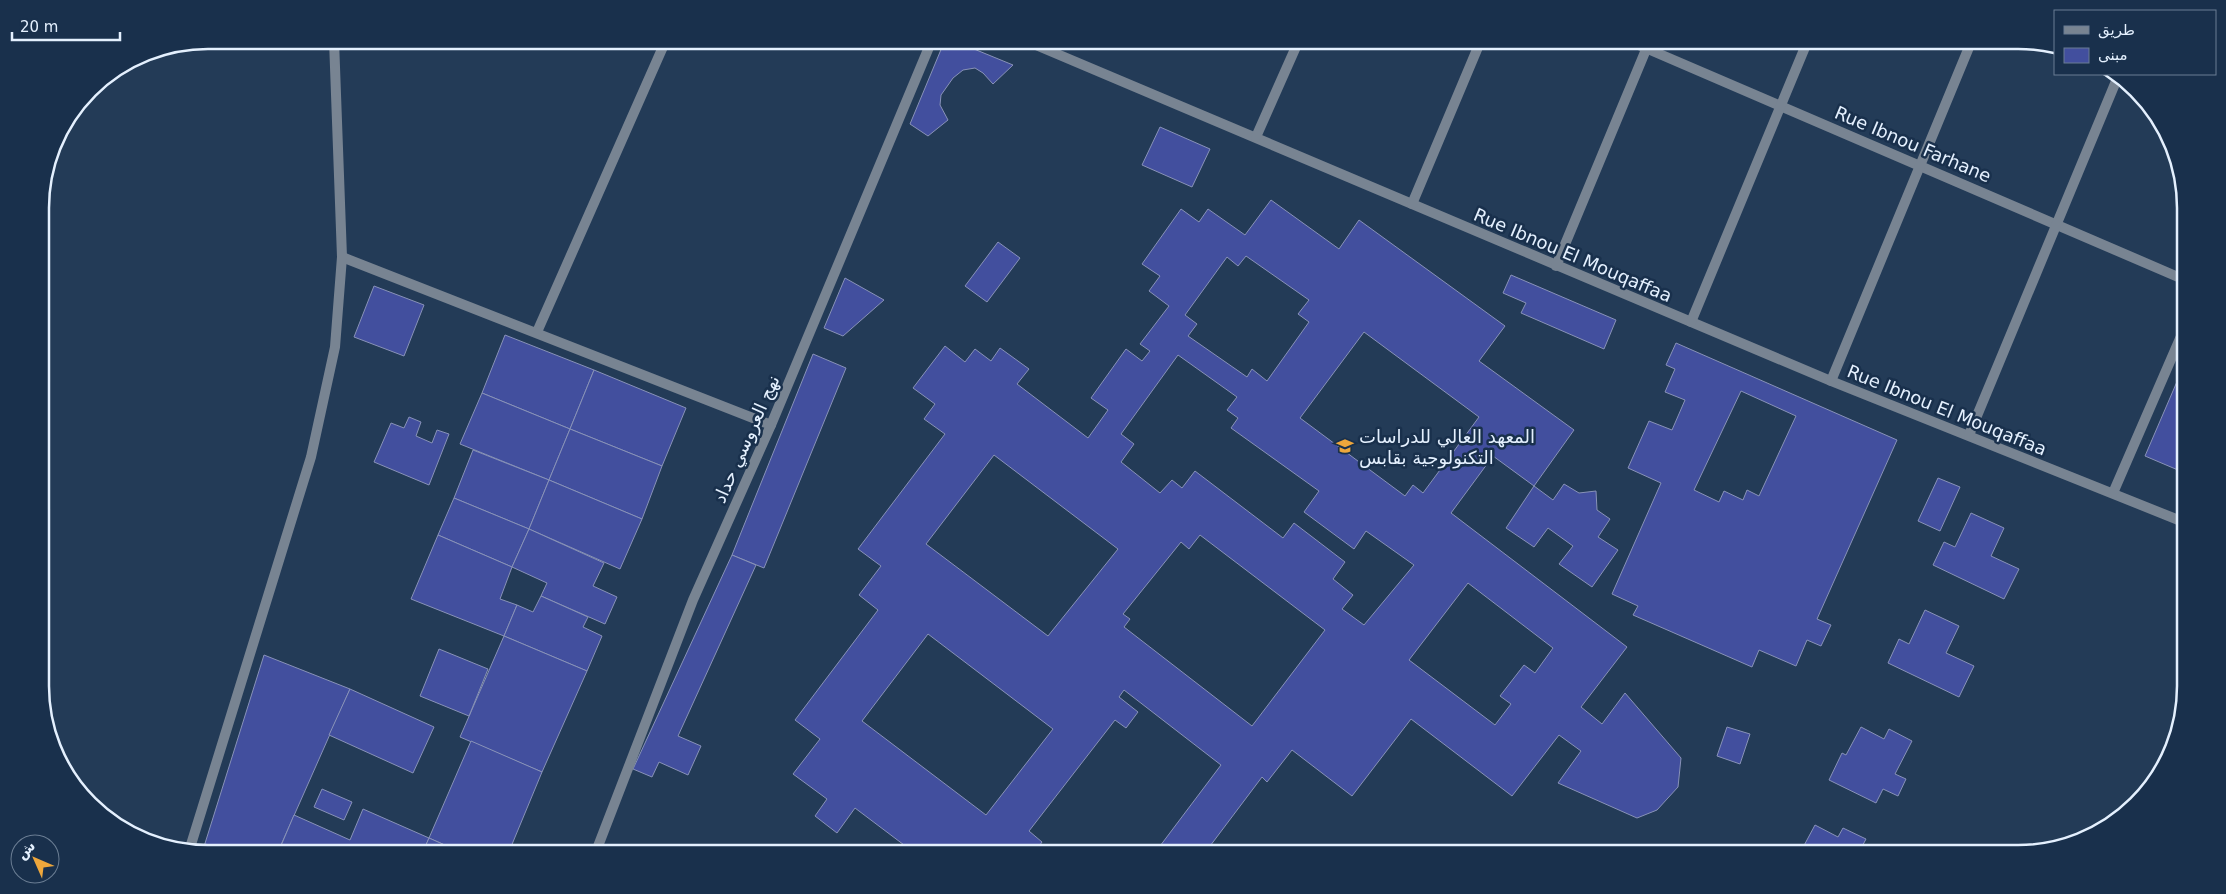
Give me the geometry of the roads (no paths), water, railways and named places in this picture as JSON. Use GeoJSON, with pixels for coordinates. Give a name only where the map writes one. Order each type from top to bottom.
{"type":"FeatureCollection","features":[{"type":"Feature","properties":{"kind":"street"},"geometry":{"type":"LineString","coordinates":[[191,844],[311,457],[335,347],[342,257],[334,49]]}},
{"type":"Feature","properties":{"kind":"street"},"geometry":{"type":"LineString","coordinates":[[536,332],[662,49]]}},
{"type":"Feature","properties":{"kind":"street","name":"نهج العروسي حداد"},"geometry":{"type":"LineString","coordinates":[[598,845],[693,600],[771,425],[928,49]]}},
{"type":"Feature","properties":{"kind":"street","name":"Rue Ibnou El Mouqaffaa"},"geometry":{"type":"LineString","coordinates":[[1046,49],[1831,381],[2177,519]]}},
{"type":"Feature","properties":{"kind":"street"},"geometry":{"type":"LineString","coordinates":[[1256,137],[1294,49]]}},
{"type":"Feature","properties":{"kind":"street"},"geometry":{"type":"LineString","coordinates":[[1412,204],[1477,49]]}},
{"type":"Feature","properties":{"kind":"street"},"geometry":{"type":"LineString","coordinates":[[1556,266],[1646,49]]}},
{"type":"Feature","properties":{"kind":"street","name":"Rue Ibnou Farhane"},"geometry":{"type":"LineString","coordinates":[[1659,49],[1781,106],[2057,223],[2177,276]]}},
{"type":"Feature","properties":{"kind":"street"},"geometry":{"type":"LineString","coordinates":[[1691,322],[1804,49]]}},
{"type":"Feature","properties":{"kind":"street"},"geometry":{"type":"LineString","coordinates":[[1831,381],[1968,49]]}},
{"type":"Feature","properties":{"kind":"street"},"geometry":{"type":"LineString","coordinates":[[1969,435],[2116,82]]}},
{"type":"Feature","properties":{"kind":"street"},"geometry":{"type":"LineString","coordinates":[[342,257],[771,425]]}},
{"type":"Feature","properties":{"kind":"street"},"geometry":{"type":"LineString","coordinates":[[2113,494],[2177,346]]}},
{"type":"Feature","properties":{"kind":"place","name":"المعهد العالي للدراسات التكنولوجية بقابس"},"geometry":{"type":"Point","coordinates":[1345,446]}}]}
